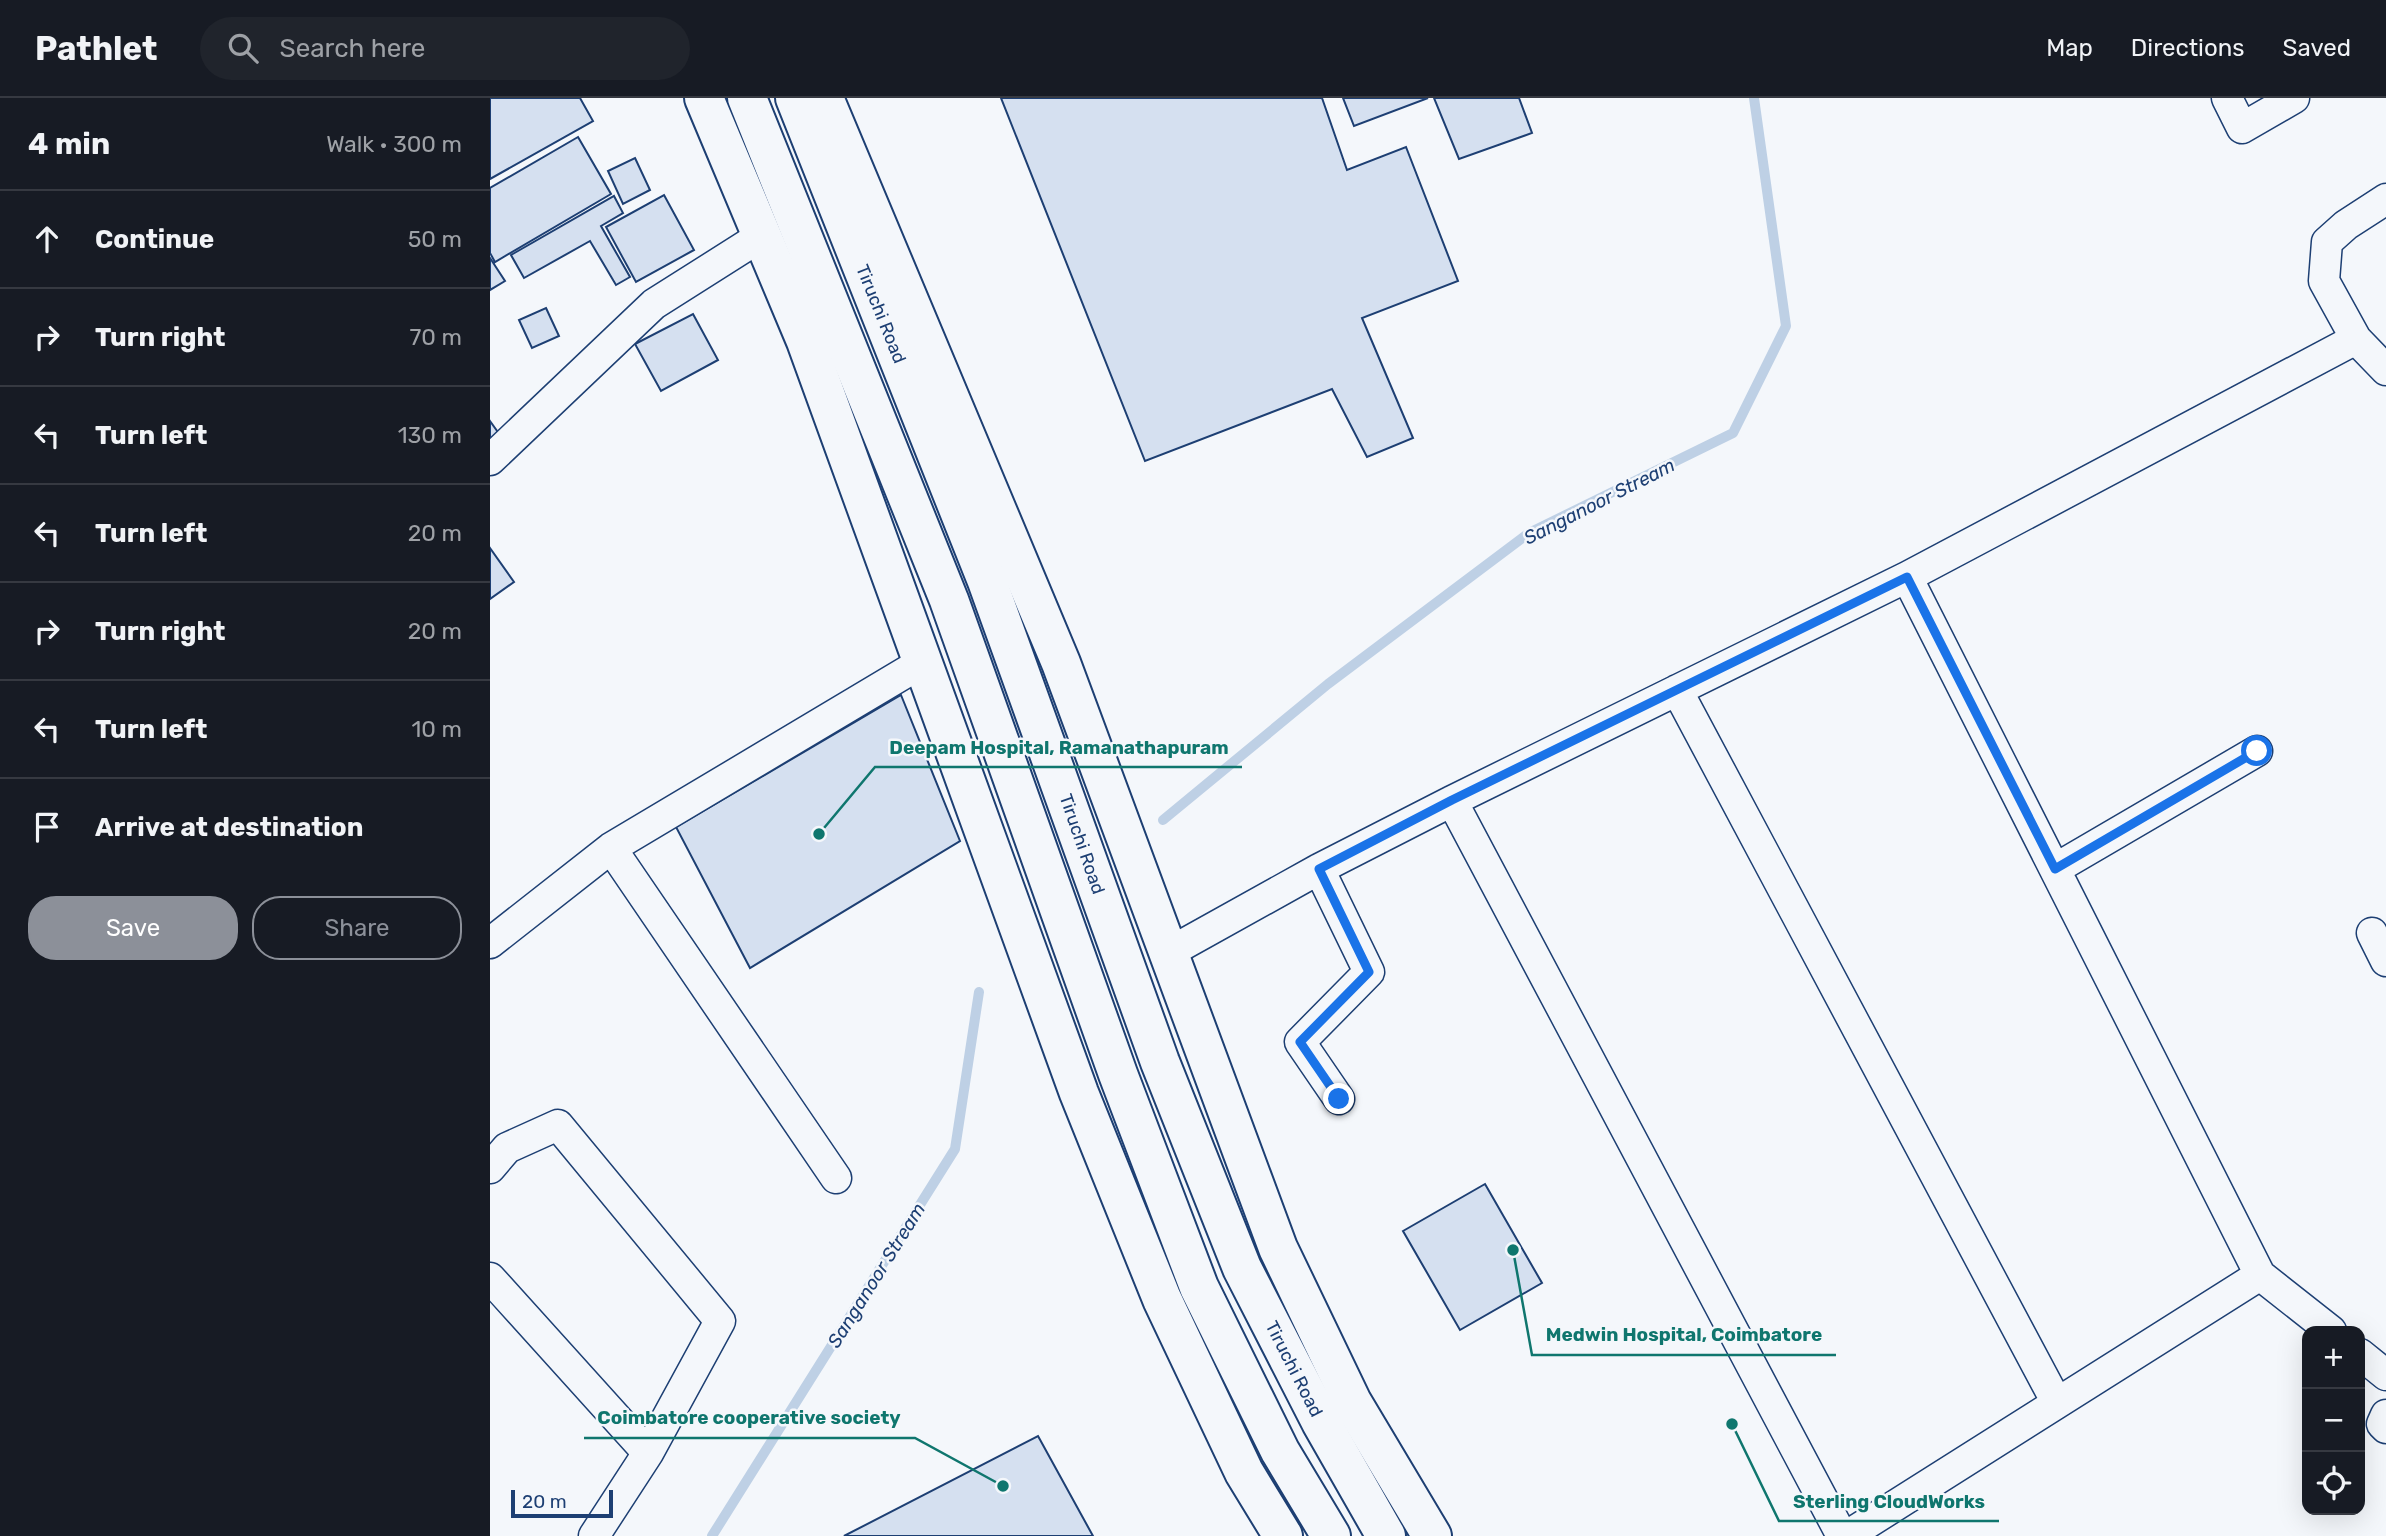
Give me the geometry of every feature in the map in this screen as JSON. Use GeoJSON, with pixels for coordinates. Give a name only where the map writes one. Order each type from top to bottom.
{"type":"FeatureCollection","features":[{"type":"Feature","properties":{"kind":"main road"},"geometry":{"type":"LineString","coordinates":[[704,98],[763,235],[810,354],[1079,1093],[1162,1299],[1244,1472],[1283,1536]]}},
{"type":"Feature","properties":{"kind":"main road"},"geometry":{"type":"LineString","coordinates":[[747,98],[948,600],[1118,1074],[1199,1287],[1280,1451],[1331,1536]]}},
{"type":"Feature","properties":{"kind":"main road","name":"Tiruchi Road"},"geometry":{"type":"LineString","coordinates":[[795,98],[987,581],[1160,1062],[1242,1268],[1321,1422],[1386,1536]]}},
{"type":"Feature","properties":{"kind":"main road"},"geometry":{"type":"LineString","coordinates":[[824,98],[1060,663],[1278,1248],[1352,1402],[1432,1536]]}},
{"type":"Feature","properties":{"kind":"street"},"geometry":{"type":"LineString","coordinates":[[2227,98],[2242,128],[2294,98]]}},
{"type":"Feature","properties":{"kind":"street"},"geometry":{"type":"LineString","coordinates":[[2386,199],[2346,225],[2327,242],[2324,281],[2356,339],[2386,370]]}},
{"type":"Feature","properties":{"kind":"street"},"geometry":{"type":"LineString","coordinates":[[490,460],[654,304],[763,235]]}},
{"type":"Feature","properties":{"kind":"street"},"geometry":{"type":"LineString","coordinates":[[1168,953],[1319,869],[1452,800],[1907,577],[2356,339]]}},
{"type":"Feature","properties":{"kind":"street"},"geometry":{"type":"LineString","coordinates":[[1907,577],[2260,1275],[2325,1326]]}},
{"type":"Feature","properties":{"kind":"street"},"geometry":{"type":"LineString","coordinates":[[490,943],[611,848],[923,662]]}},
{"type":"Feature","properties":{"kind":"street"},"geometry":{"type":"LineString","coordinates":[[1677,690],[2057,1403]]}},
{"type":"Feature","properties":{"kind":"street"},"geometry":{"type":"LineString","coordinates":[[2055,869],[2257,751]]}},
{"type":"Feature","properties":{"kind":"street"},"geometry":{"type":"LineString","coordinates":[[1452,800],[1844,1536],[2260,1275]]}},
{"type":"Feature","properties":{"kind":"street"},"geometry":{"type":"LineString","coordinates":[[611,848],[836,1178]]}},
{"type":"Feature","properties":{"kind":"street"},"geometry":{"type":"LineString","coordinates":[[1319,869],[1369,972],[1300,1042],[1339,1099]]}},
{"type":"Feature","properties":{"kind":"street"},"geometry":{"type":"LineString","coordinates":[[2372,933],[2386,961]]}},
{"type":"Feature","properties":{"kind":"street"},"geometry":{"type":"LineString","coordinates":[[490,1168],[507,1148],[558,1125],[720,1321],[648,1452],[594,1536]]}},
{"type":"Feature","properties":{"kind":"street"},"geometry":{"type":"LineString","coordinates":[[490,1278],[648,1452]]}},
{"type":"Feature","properties":{"kind":"street"},"geometry":{"type":"LineString","coordinates":[[2365,1358],[2386,1376]]}},
{"type":"Feature","properties":{"kind":"street"},"geometry":{"type":"LineString","coordinates":[[2386,1415],[2382,1424],[2386,1428]]}},
{"type":"Feature","properties":{"kind":"building"},"geometry":{"type":"Polygon","coordinates":[[[490,98],[580,98],[593,121],[490,179],[490,98]]]}},
{"type":"Feature","properties":{"kind":"building"},"geometry":{"type":"Polygon","coordinates":[[[1001,98],[1322,98],[1347,170],[1406,147],[1458,281],[1362,318],[1413,438],[1367,457],[1332,389],[1145,461],[1001,98]]]}},
{"type":"Feature","properties":{"kind":"building"},"geometry":{"type":"Polygon","coordinates":[[[1343,98],[1428,98],[1354,126],[1343,98]]]}},
{"type":"Feature","properties":{"kind":"building"},"geometry":{"type":"Polygon","coordinates":[[[1434,98],[1519,98],[1532,133],[1459,159],[1434,98]]]}},
{"type":"Feature","properties":{"kind":"building"},"geometry":{"type":"Polygon","coordinates":[[[578,137],[611,194],[495,262],[490,253],[490,188],[578,137]]]}},
{"type":"Feature","properties":{"kind":"building"},"geometry":{"type":"Polygon","coordinates":[[[635,158],[650,190],[623,204],[608,171],[635,158]]]}},
{"type":"Feature","properties":{"kind":"building"},"geometry":{"type":"Polygon","coordinates":[[[664,195],[694,250],[636,282],[606,227],[664,195]]]}},
{"type":"Feature","properties":{"kind":"building"},"geometry":{"type":"Polygon","coordinates":[[[614,196],[623,213],[601,226],[630,277],[616,285],[590,241],[524,278],[511,255],[614,196]]]}},
{"type":"Feature","properties":{"kind":"building"},"geometry":{"type":"Polygon","coordinates":[[[490,258],[505,281],[490,290],[490,258]]]}},
{"type":"Feature","properties":{"kind":"building"},"geometry":{"type":"Polygon","coordinates":[[[546,308],[559,336],[532,348],[519,320],[546,308]]]}},
{"type":"Feature","properties":{"kind":"building"},"geometry":{"type":"Polygon","coordinates":[[[693,314],[718,360],[661,391],[635,344],[693,314]]]}},
{"type":"Feature","properties":{"kind":"building"},"geometry":{"type":"Polygon","coordinates":[[[490,421],[500,435],[490,443],[490,421]]]}},
{"type":"Feature","properties":{"kind":"building"},"geometry":{"type":"Polygon","coordinates":[[[490,548],[514,582],[490,599],[490,548]]]}},
{"type":"Feature","properties":{"kind":"building"},"geometry":{"type":"Polygon","coordinates":[[[901,695],[960,841],[750,968],[676,827],[901,695]]]}},
{"type":"Feature","properties":{"kind":"building"},"geometry":{"type":"Polygon","coordinates":[[[1485,1184],[1542,1283],[1460,1330],[1403,1231],[1485,1184]]]}},
{"type":"Feature","properties":{"kind":"building"},"geometry":{"type":"Polygon","coordinates":[[[1038,1436],[1093,1536],[844,1536],[1038,1436]]]}},
{"type":"Feature","properties":{"kind":"waterway","name":"Sanganoor Stream"},"geometry":{"type":"LineString","coordinates":[[1163,820],[1328,684],[1529,533],[1733,433],[1786,326],[1754,98]]}},
{"type":"Feature","properties":{"kind":"waterway","name":"Sanganoor Stream"},"geometry":{"type":"LineString","coordinates":[[712,1536],[955,1149],[979,992]]}},
{"type":"Feature","properties":{"kind":"place","name":"Deepam Hospital, Ramanathapuram"},"geometry":{"type":"Point","coordinates":[819,834]}},
{"type":"Feature","properties":{"kind":"place","name":"Medwin Hospital, Coimbatore"},"geometry":{"type":"Point","coordinates":[1513,1250]}},
{"type":"Feature","properties":{"kind":"place","name":"Sterling CloudWorks"},"geometry":{"type":"Point","coordinates":[1732,1424]}},
{"type":"Feature","properties":{"kind":"place","name":"Coimbatore cooperative society"},"geometry":{"type":"Point","coordinates":[1003,1486]}},
{"type":"Feature","properties":{"kind":"route"},"geometry":{"type":"LineString","coordinates":[[1339,1099],[1300,1042],[1369,972],[1319,869],[1452,800],[1907,577],[2055,869],[2257,751]]}}]}
